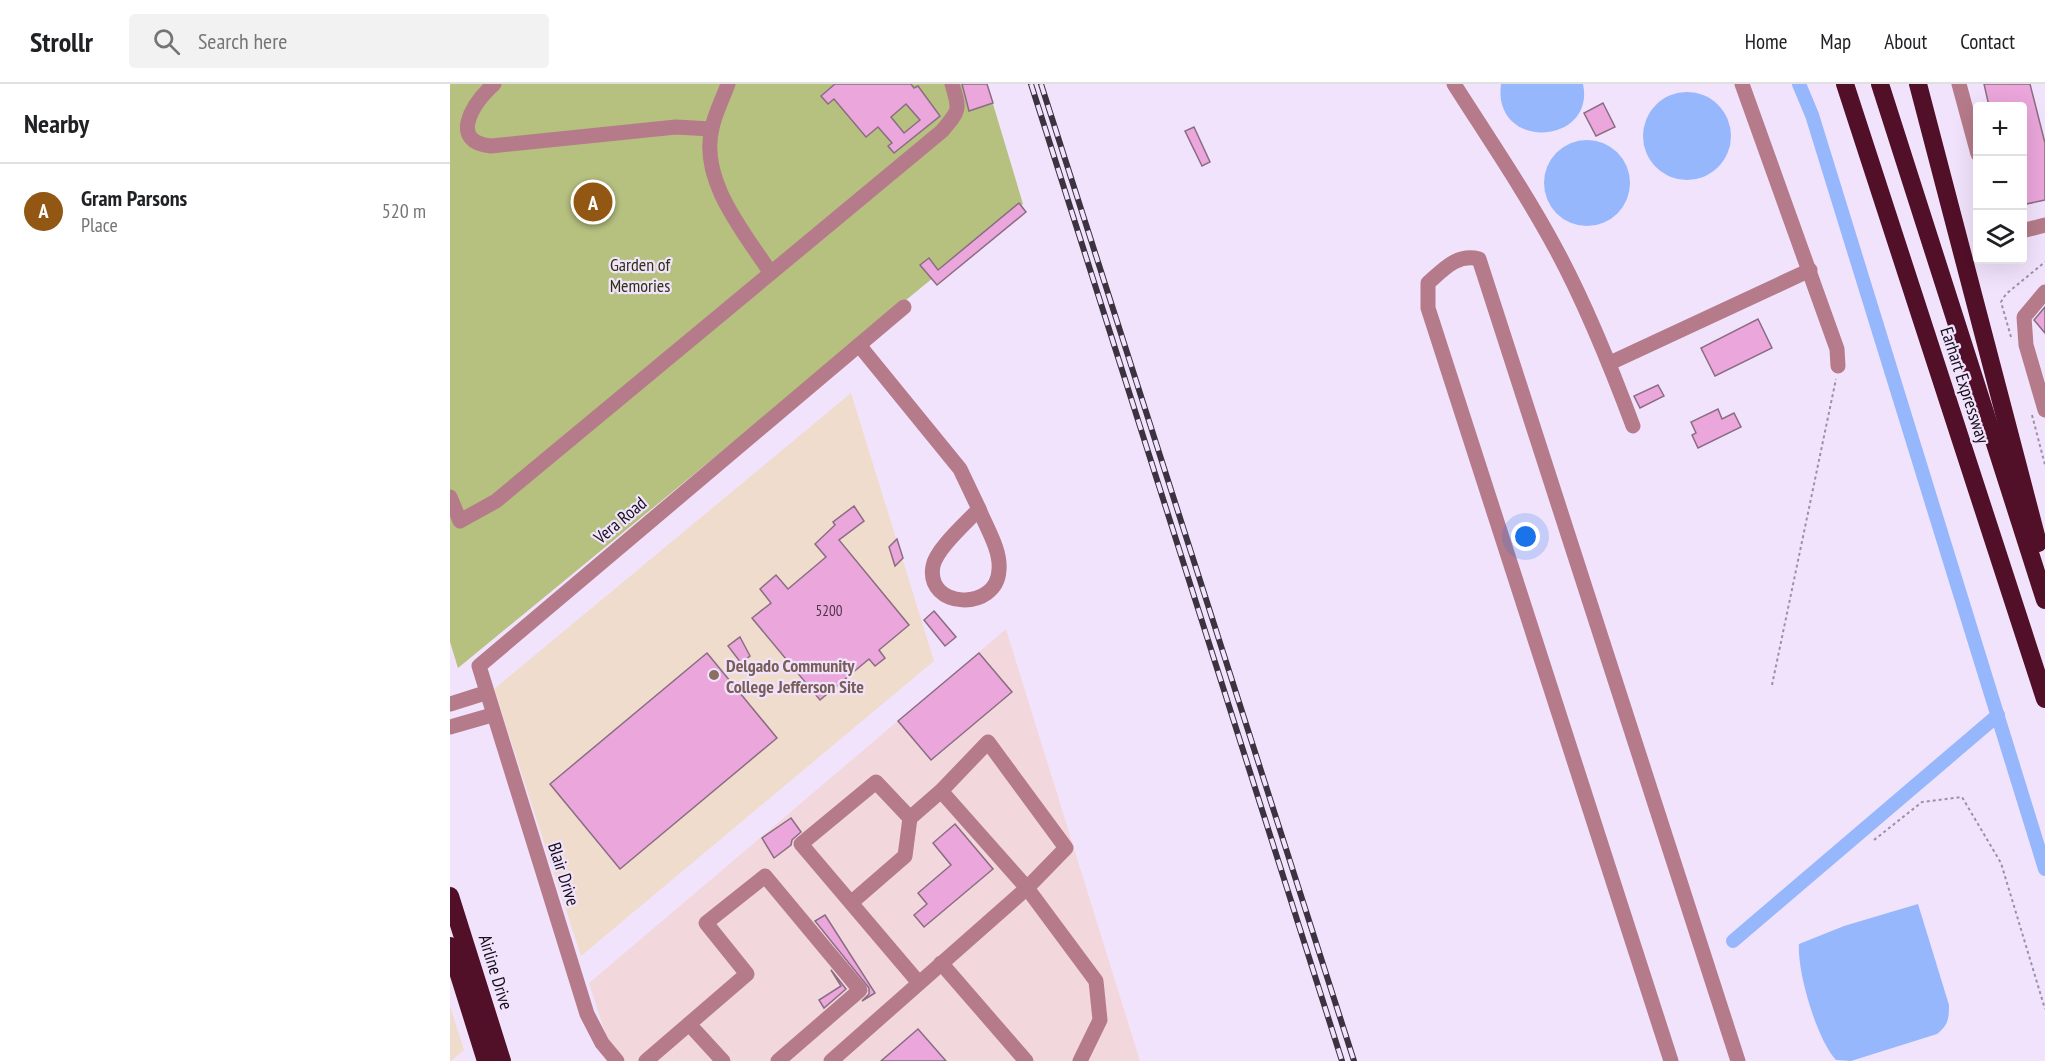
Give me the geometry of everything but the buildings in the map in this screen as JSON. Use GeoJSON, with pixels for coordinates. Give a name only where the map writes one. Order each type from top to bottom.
{"type":"FeatureCollection","features":[{"type":"Feature","properties":{"kind":"highway","name":"Earhart Expressway"},"geometry":{"type":"LineString","coordinates":[[1845,84],[2045,699]]}},
{"type":"Feature","properties":{"kind":"highway","name":"Earhart Expressway"},"geometry":{"type":"LineString","coordinates":[[1880,84],[2045,600]]}},
{"type":"Feature","properties":{"kind":"highway"},"geometry":{"type":"LineString","coordinates":[[1918,84],[2045,568]]}},
{"type":"Feature","properties":{"kind":"highway","name":"Airline Drive"},"geometry":{"type":"LineString","coordinates":[[450,896],[488,1057]]}},
{"type":"Feature","properties":{"kind":"highway","name":"Airline Drive"},"geometry":{"type":"LineString","coordinates":[[450,946],[488,1057]]}},
{"type":"Feature","properties":{"kind":"street"},"geometry":{"type":"LineString","coordinates":[[494,84],[460,116],[457,125],[460,136],[470,145],[491,146],[676,127],[711,129]]}},
{"type":"Feature","properties":{"kind":"street"},"geometry":{"type":"LineString","coordinates":[[728,84],[711,129],[713,168],[720,191],[770,272]]}},
{"type":"Feature","properties":{"kind":"street"},"geometry":{"type":"LineString","coordinates":[[450,497],[460,521],[496,501],[942,131],[958,112],[959,106],[952,84]]}},
{"type":"Feature","properties":{"kind":"street"},"geometry":{"type":"LineString","coordinates":[[1454,84],[1558,252],[1610,363],[1633,426]]}},
{"type":"Feature","properties":{"kind":"street"},"geometry":{"type":"LineString","coordinates":[[1743,84],[1837,349],[1838,366]]}},
{"type":"Feature","properties":{"kind":"street"},"geometry":{"type":"LineString","coordinates":[[1959,84],[1973,138]]}},
{"type":"Feature","properties":{"kind":"street"},"geometry":{"type":"LineString","coordinates":[[2027,230],[2045,225]]}},
{"type":"Feature","properties":{"kind":"street"},"geometry":{"type":"LineString","coordinates":[[1671,1061],[1428,308],[1428,284],[1453,262],[1468,256],[1479,259],[1738,1061]]}},
{"type":"Feature","properties":{"kind":"street"},"geometry":{"type":"LineString","coordinates":[[1610,363],[1810,270]]}},
{"type":"Feature","properties":{"kind":"street"},"geometry":{"type":"LineString","coordinates":[[2045,292],[2024,317],[2026,345],[2042,385],[2045,410]]}},
{"type":"Feature","properties":{"kind":"street"},"geometry":{"type":"LineString","coordinates":[[904,307],[859,345],[960,469],[979,509],[997,553],[1000,569],[997,582],[987,593],[977,599],[960,600],[947,597],[933,582],[933,565],[938,554],[979,509]]}},
{"type":"Feature","properties":{"kind":"street","name":"Vera Road"},"geometry":{"type":"LineString","coordinates":[[485,693],[478,666],[488,656],[859,345]]}},
{"type":"Feature","properties":{"kind":"street"},"geometry":{"type":"LineString","coordinates":[[450,704],[485,693]]}},
{"type":"Feature","properties":{"kind":"street","name":"Blair Drive"},"geometry":{"type":"LineString","coordinates":[[485,693],[587,1014],[602,1043],[617,1061]]}},
{"type":"Feature","properties":{"kind":"street"},"geometry":{"type":"LineString","coordinates":[[450,727],[492,715]]}},
{"type":"Feature","properties":{"kind":"street"},"geometry":{"type":"LineString","coordinates":[[831,1061],[1027,888],[1066,848],[988,742],[941,791],[910,818],[905,856],[852,902]]}},
{"type":"Feature","properties":{"kind":"street"},"geometry":{"type":"LineString","coordinates":[[910,818],[876,782],[801,843],[919,983]]}},
{"type":"Feature","properties":{"kind":"street"},"geometry":{"type":"LineString","coordinates":[[941,791],[1027,888],[1096,981],[1100,1020],[1080,1061]]}},
{"type":"Feature","properties":{"kind":"street"},"geometry":{"type":"LineString","coordinates":[[646,1061],[747,974],[706,923],[765,876],[860,990],[778,1061]]}},
{"type":"Feature","properties":{"kind":"street"},"geometry":{"type":"LineString","coordinates":[[941,963],[1026,1061]]}},
{"type":"Feature","properties":{"kind":"street"},"geometry":{"type":"LineString","coordinates":[[689,1024],[723,1061]]}},
{"type":"Feature","properties":{"kind":"path"},"geometry":{"type":"LineString","coordinates":[[1773,685],[1838,366]]}},
{"type":"Feature","properties":{"kind":"path"},"geometry":{"type":"LineString","coordinates":[[1874,840],[1922,802],[1962,797],[2001,863],[2045,1009]]}},
{"type":"Feature","properties":{"kind":"shaded area","name":"Delgado Community College Jefferson Site"},"geometry":{"type":"Polygon","coordinates":[[[851,393],[934,661],[581,956],[494,689],[851,393]]]}},
{"type":"Feature","properties":{"kind":"shaded area"},"geometry":{"type":"Polygon","coordinates":[[[1006,629],[1140,1061],[614,1061],[589,983],[1006,629]]]}},
{"type":"Feature","properties":{"kind":"shaded area"},"geometry":{"type":"Polygon","coordinates":[[[450,1006],[464,1050],[451,1061],[450,1061],[450,1006]]]}},
{"type":"Feature","properties":{"kind":"green space","name":"Garden of Memories"},"geometry":{"type":"Polygon","coordinates":[[[450,84],[987,84],[1023,204],[458,668],[450,642],[450,84]]]}},
{"type":"Feature","properties":{"kind":"water"},"geometry":{"type":"Polygon","coordinates":[[[1501,84],[1583,84],[1583,104],[1574,119],[1560,129],[1544,132],[1526,130],[1512,121],[1502,106],[1501,84]]]}},
{"type":"Feature","properties":{"kind":"water"},"geometry":{"type":"Polygon","coordinates":[[[1687,92],[1704,95],[1718,105],[1728,119],[1731,136],[1728,153],[1718,167],[1704,177],[1687,180],[1670,177],[1656,167],[1646,153],[1643,136],[1646,119],[1656,105],[1670,95],[1687,92]]]}},
{"type":"Feature","properties":{"kind":"water"},"geometry":{"type":"Polygon","coordinates":[[[1587,140],[1611,147],[1623,159],[1630,183],[1623,207],[1611,219],[1587,226],[1563,219],[1551,207],[1544,183],[1551,159],[1563,147],[1587,140]]]}},
{"type":"Feature","properties":{"kind":"water"},"geometry":{"type":"Polygon","coordinates":[[[1918,904],[1949,1005],[1946,1025],[1937,1034],[1851,1061],[1836,1060],[1815,1022],[1801,971],[1799,944],[1844,926],[1918,904]]]}},
{"type":"Feature","properties":{"kind":"waterway"},"geometry":{"type":"LineString","coordinates":[[1799,84],[1812,115],[2045,869]]}},
{"type":"Feature","properties":{"kind":"waterway"},"geometry":{"type":"LineString","coordinates":[[1733,941],[1998,715]]}},
{"type":"Feature","properties":{"kind":"railway"},"geometry":{"type":"LineString","coordinates":[[1031,84],[1342,1061]]}},
{"type":"Feature","properties":{"kind":"railway"},"geometry":{"type":"LineString","coordinates":[[1041,84],[1354,1061]]}},
{"type":"Feature","properties":{"kind":"place","name":"Gram Parsons"},"geometry":{"type":"Point","coordinates":[593,202]}},
{"type":"Feature","properties":{"kind":"place","name":"Delgado Community College Jefferson Site"},"geometry":{"type":"Point","coordinates":[714,675]}}]}
